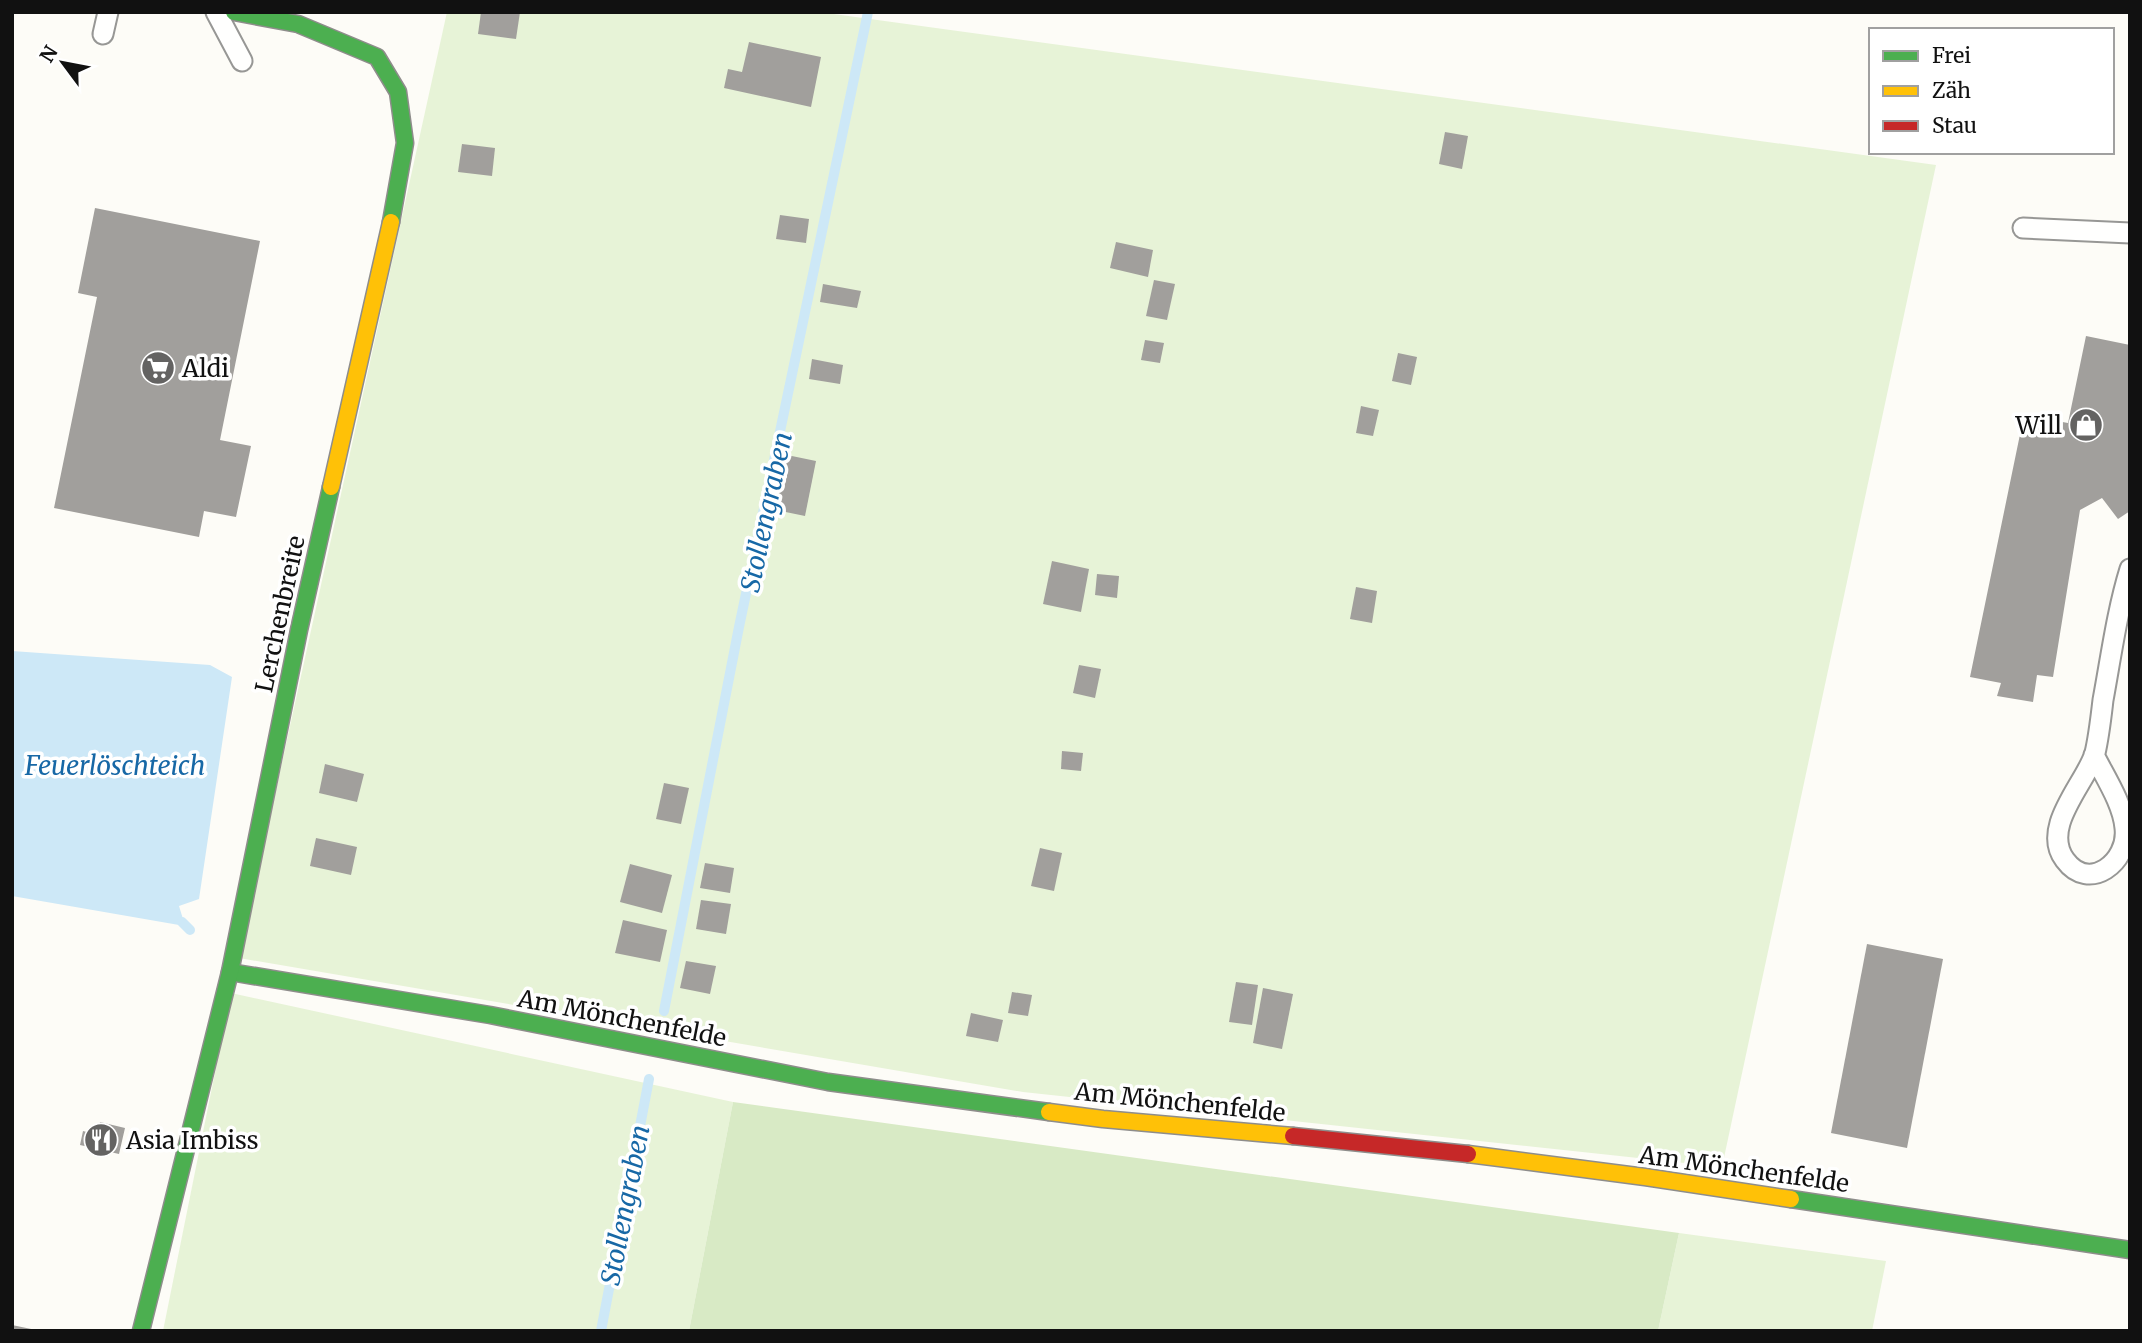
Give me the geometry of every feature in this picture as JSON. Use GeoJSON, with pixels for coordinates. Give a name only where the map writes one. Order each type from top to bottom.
{"type":"FeatureCollection","features":[{"type":"Feature","properties":{"kind":"street","name":"Lerchenbreite"},"geometry":{"type":"LineString","coordinates":[[141,1331],[230,972],[299,630],[398,191],[405,143],[398,92],[377,57],[298,24],[234,12]]}},
{"type":"Feature","properties":{"kind":"street","name":"Am Mönchenfelde"},"geometry":{"type":"LineString","coordinates":[[230,972],[490,1014],[828,1082],[1103,1119],[1386,1144],[1730,1189],[2130,1250]]}},
{"type":"Feature","properties":{"kind":"lane"},"geometry":{"type":"LineString","coordinates":[[103,34],[108,12]]}},
{"type":"Feature","properties":{"kind":"lane"},"geometry":{"type":"LineString","coordinates":[[216,12],[242,61]]}},
{"type":"Feature","properties":{"kind":"lane"},"geometry":{"type":"LineString","coordinates":[[2023,228],[2130,233]]}},
{"type":"Feature","properties":{"kind":"lane"},"geometry":{"type":"LineString","coordinates":[[2094,755],[2121,812],[2126,837],[2124,846],[2111,866],[2103,872],[2088,875],[2068,864],[2059,851],[2058,842],[2065,809],[2094,755],[2130,569]]}},
{"type":"Feature","properties":{"kind":"green space"},"geometry":{"type":"Polygon","coordinates":[[[447,12],[819,12],[1936,165],[1722,1167],[1023,1092],[239,958],[447,12]]]}},
{"type":"Feature","properties":{"kind":"green space"},"geometry":{"type":"Polygon","coordinates":[[[231,993],[733,1102],[689,1331],[163,1331],[231,993]]]}},
{"type":"Feature","properties":{"kind":"green space"},"geometry":{"type":"Polygon","coordinates":[[[733,1102],[1679,1233],[1658,1331],[689,1331],[733,1102]]]}},
{"type":"Feature","properties":{"kind":"green space"},"geometry":{"type":"Polygon","coordinates":[[[1679,1233],[1886,1261],[1872,1331],[1658,1331],[1679,1233]]]}},
{"type":"Feature","properties":{"kind":"water","name":"Feuerlöschteich"},"geometry":{"type":"Polygon","coordinates":[[[12,651],[210,665],[232,677],[199,899],[179,906],[183,919],[179,925],[12,896],[12,651]]]}},
{"type":"Feature","properties":{"kind":"building"},"geometry":{"type":"Polygon","coordinates":[[[481,12],[520,12],[516,39],[478,34],[481,12]]]}},
{"type":"Feature","properties":{"kind":"building"},"geometry":{"type":"Polygon","coordinates":[[[749,42],[821,57],[811,107],[724,88],[728,69],[742,72],[749,42]]]}},
{"type":"Feature","properties":{"kind":"building"},"geometry":{"type":"Polygon","coordinates":[[[1445,132],[1468,136],[1462,169],[1439,164],[1445,132]]]}},
{"type":"Feature","properties":{"kind":"building"},"geometry":{"type":"Polygon","coordinates":[[[462,144],[495,148],[492,176],[458,172],[462,144]]]}},
{"type":"Feature","properties":{"kind":"building","name":"Aldi"},"geometry":{"type":"Polygon","coordinates":[[[95,208],[260,241],[220,440],[251,446],[236,517],[204,511],[199,537],[54,508],[97,297],[78,293],[95,208]]]}},
{"type":"Feature","properties":{"kind":"building"},"geometry":{"type":"Polygon","coordinates":[[[780,215],[809,219],[806,243],[776,239],[780,215]]]}},
{"type":"Feature","properties":{"kind":"building"},"geometry":{"type":"Polygon","coordinates":[[[1116,242],[1153,250],[1148,277],[1110,268],[1116,242]]]}},
{"type":"Feature","properties":{"kind":"building"},"geometry":{"type":"Polygon","coordinates":[[[1154,280],[1175,284],[1167,320],[1146,316],[1154,280]]]}},
{"type":"Feature","properties":{"kind":"building"},"geometry":{"type":"Polygon","coordinates":[[[823,284],[861,291],[857,308],[820,302],[823,284]]]}},
{"type":"Feature","properties":{"kind":"building"},"geometry":{"type":"Polygon","coordinates":[[[2086,336],[2130,345],[2130,511],[2118,519],[2102,498],[2080,510],[2053,677],[2037,675],[2033,702],[1997,696],[2001,683],[1970,677],[2024,415],[2068,423],[2086,336]]]}},
{"type":"Feature","properties":{"kind":"building"},"geometry":{"type":"Polygon","coordinates":[[[1145,340],[1164,343],[1160,363],[1141,360],[1145,340]]]}},
{"type":"Feature","properties":{"kind":"building"},"geometry":{"type":"Polygon","coordinates":[[[1398,353],[1417,357],[1411,385],[1392,381],[1398,353]]]}},
{"type":"Feature","properties":{"kind":"building"},"geometry":{"type":"Polygon","coordinates":[[[812,359],[843,365],[840,384],[809,379],[812,359]]]}},
{"type":"Feature","properties":{"kind":"building"},"geometry":{"type":"Polygon","coordinates":[[[1361,406],[1379,410],[1373,436],[1356,433],[1361,406]]]}},
{"type":"Feature","properties":{"kind":"building"},"geometry":{"type":"Polygon","coordinates":[[[787,455],[816,461],[805,516],[776,510],[787,455]]]}},
{"type":"Feature","properties":{"kind":"building"},"geometry":{"type":"Polygon","coordinates":[[[1052,561],[1089,569],[1081,612],[1043,604],[1052,561]]]}},
{"type":"Feature","properties":{"kind":"building"},"geometry":{"type":"Polygon","coordinates":[[[1097,574],[1119,576],[1117,598],[1095,595],[1097,574]]]}},
{"type":"Feature","properties":{"kind":"building"},"geometry":{"type":"Polygon","coordinates":[[[1356,587],[1377,591],[1372,623],[1350,619],[1356,587]]]}},
{"type":"Feature","properties":{"kind":"building"},"geometry":{"type":"Polygon","coordinates":[[[1079,665],[1101,669],[1095,698],[1073,693],[1079,665]]]}},
{"type":"Feature","properties":{"kind":"building"},"geometry":{"type":"Polygon","coordinates":[[[1062,751],[1083,753],[1081,771],[1061,769],[1062,751]]]}},
{"type":"Feature","properties":{"kind":"building"},"geometry":{"type":"Polygon","coordinates":[[[325,764],[364,774],[357,802],[319,793],[325,764]]]}},
{"type":"Feature","properties":{"kind":"building"},"geometry":{"type":"Polygon","coordinates":[[[664,783],[689,788],[681,824],[656,819],[664,783]]]}},
{"type":"Feature","properties":{"kind":"building"},"geometry":{"type":"Polygon","coordinates":[[[316,838],[357,847],[351,875],[310,866],[316,838]]]}},
{"type":"Feature","properties":{"kind":"building"},"geometry":{"type":"Polygon","coordinates":[[[1040,848],[1062,853],[1054,891],[1031,886],[1040,848]]]}},
{"type":"Feature","properties":{"kind":"building"},"geometry":{"type":"Polygon","coordinates":[[[705,863],[734,868],[730,893],[700,888],[705,863]]]}},
{"type":"Feature","properties":{"kind":"building"},"geometry":{"type":"Polygon","coordinates":[[[630,864],[672,875],[662,913],[620,902],[630,864]]]}},
{"type":"Feature","properties":{"kind":"building"},"geometry":{"type":"Polygon","coordinates":[[[701,900],[731,904],[726,934],[696,929],[701,900]]]}},
{"type":"Feature","properties":{"kind":"building"},"geometry":{"type":"Polygon","coordinates":[[[623,920],[667,930],[660,962],[615,953],[623,920]]]}},
{"type":"Feature","properties":{"kind":"building"},"geometry":{"type":"Polygon","coordinates":[[[1867,944],[1943,959],[1907,1148],[1831,1133],[1867,944]]]}},
{"type":"Feature","properties":{"kind":"building"},"geometry":{"type":"Polygon","coordinates":[[[686,961],[716,966],[710,994],[680,988],[686,961]]]}},
{"type":"Feature","properties":{"kind":"building"},"geometry":{"type":"Polygon","coordinates":[[[1236,982],[1258,985],[1252,1025],[1229,1022],[1236,982]]]}},
{"type":"Feature","properties":{"kind":"building"},"geometry":{"type":"Polygon","coordinates":[[[1263,988],[1293,994],[1282,1049],[1253,1043],[1263,988]]]}},
{"type":"Feature","properties":{"kind":"building"},"geometry":{"type":"Polygon","coordinates":[[[1012,992],[1032,995],[1028,1016],[1008,1013],[1012,992]]]}},
{"type":"Feature","properties":{"kind":"building"},"geometry":{"type":"Polygon","coordinates":[[[971,1013],[1003,1020],[998,1042],[966,1036],[971,1013]]]}},
{"type":"Feature","properties":{"kind":"building","name":"Asia Imbiss"},"geometry":{"type":"Polygon","coordinates":[[[100,1122],[125,1128],[119,1154],[80,1145],[83,1131],[97,1135],[100,1122]]]}},
{"type":"Feature","properties":{"kind":"building"},"geometry":{"type":"Polygon","coordinates":[[[12,1325],[36,1330],[36,1331],[12,1331],[12,1325]]]}},
{"type":"Feature","properties":{"kind":"waterway","name":"Stollengraben"},"geometry":{"type":"LineString","coordinates":[[664,1011],[739,627],[868,12]]}},
{"type":"Feature","properties":{"kind":"waterway"},"geometry":{"type":"LineString","coordinates":[[182,922],[190,930]]}},
{"type":"Feature","properties":{"kind":"waterway","name":"Stollengraben"},"geometry":{"type":"LineString","coordinates":[[601,1331],[649,1079]]}},
{"type":"Feature","properties":{"kind":"traffic: fast"},"geometry":{"type":"LineString","coordinates":[[234,12],[298,24],[377,57],[398,92],[405,143],[391,222]]}},
{"type":"Feature","properties":{"kind":"traffic: fast"},"geometry":{"type":"LineString","coordinates":[[141,1331],[230,972],[299,630],[331,487]]}},
{"type":"Feature","properties":{"kind":"traffic: fast"},"geometry":{"type":"LineString","coordinates":[[230,972],[490,1015],[828,1082],[1049,1112]]}},
{"type":"Feature","properties":{"kind":"traffic: fast"},"geometry":{"type":"LineString","coordinates":[[1791,1199],[2130,1250]]}},
{"type":"Feature","properties":{"kind":"traffic: slow"},"geometry":{"type":"LineString","coordinates":[[331,487],[391,222]]}},
{"type":"Feature","properties":{"kind":"traffic: slow"},"geometry":{"type":"LineString","coordinates":[[1049,1112],[1293,1136]]}},
{"type":"Feature","properties":{"kind":"traffic: slow"},"geometry":{"type":"LineString","coordinates":[[1468,1154],[1791,1199]]}},
{"type":"Feature","properties":{"kind":"traffic: jam"},"geometry":{"type":"LineString","coordinates":[[1293,1136],[1468,1154]]}},
{"type":"Feature","properties":{"kind":"place","name":"Aldi"},"geometry":{"type":"Point","coordinates":[158,368]}},
{"type":"Feature","properties":{"kind":"place","name":"Will"},"geometry":{"type":"Point","coordinates":[2086,425]}},
{"type":"Feature","properties":{"kind":"place","name":"Asia Imbiss"},"geometry":{"type":"Point","coordinates":[101,1140]}}]}
